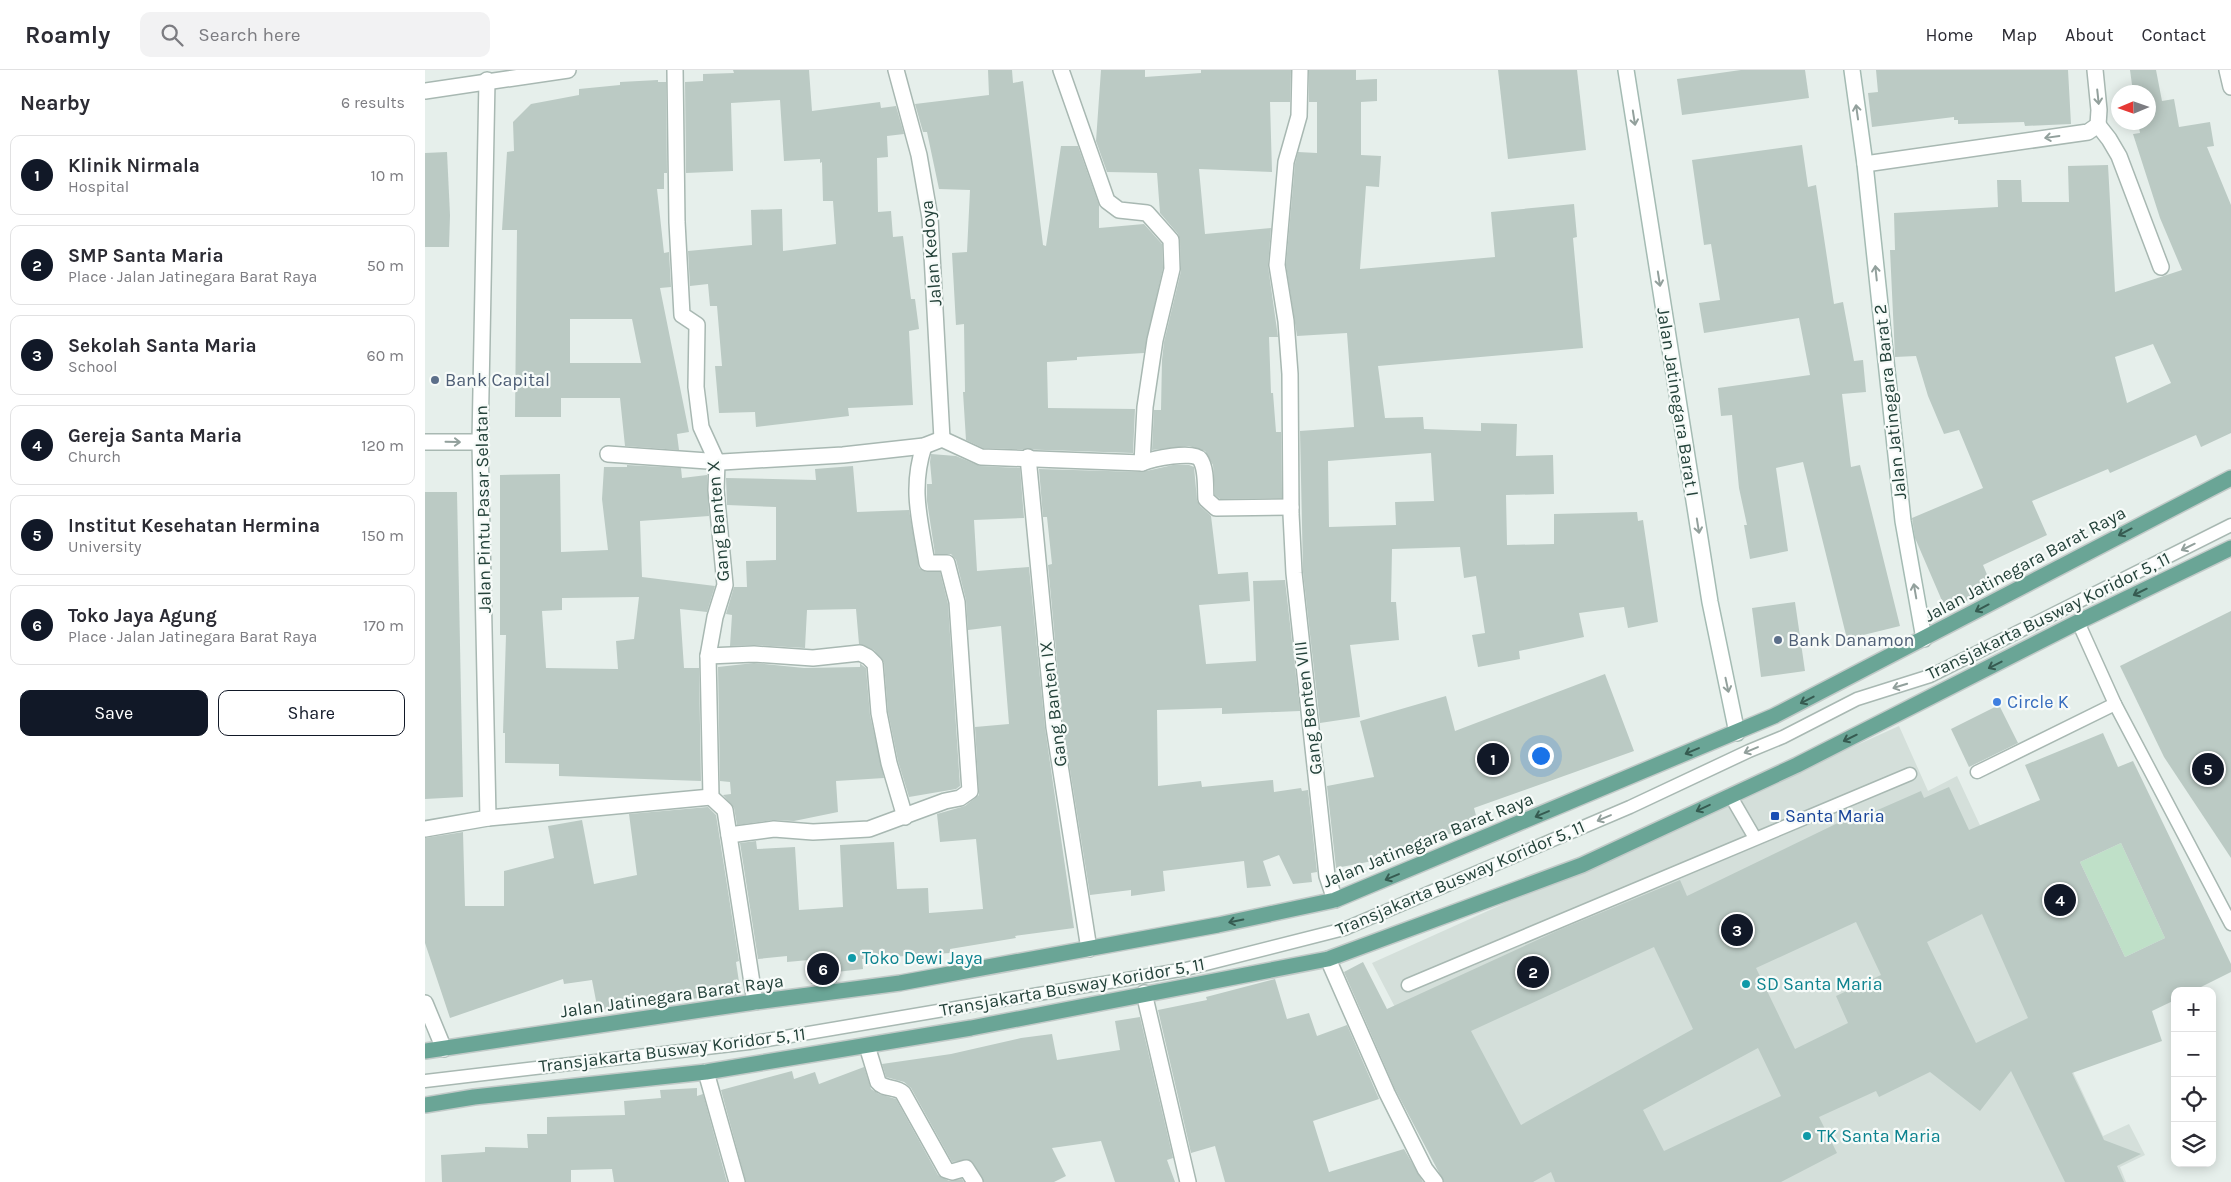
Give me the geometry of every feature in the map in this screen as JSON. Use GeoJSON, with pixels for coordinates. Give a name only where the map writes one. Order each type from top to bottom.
{"type":"FeatureCollection","features":[{"type":"Feature","properties":{"kind":"main road","name":"Jalan Jatinegara Barat Raya"},"geometry":{"type":"LineString","coordinates":[[425,1051],[755,1002],[900,983],[1089,949],[1335,900],[1774,716],[2231,478]]}},
{"type":"Feature","properties":{"kind":"main road"},"geometry":{"type":"LineString","coordinates":[[425,1104],[705,1072],[867,1046],[1328,959],[1583,864],[1935,696],[2078,622],[2231,548]]}},
{"type":"Feature","properties":{"kind":"street"},"geometry":{"type":"LineString","coordinates":[[425,91],[487,80],[568,70]]}},
{"type":"Feature","properties":{"kind":"street","name":"Gang Banten X"},"geometry":{"type":"LineString","coordinates":[[675,70],[677,222],[683,315],[697,325],[697,387],[701,426],[717,462],[716,490],[725,585],[715,617],[708,656],[711,797]]}},
{"type":"Feature","properties":{"kind":"street","name":"Jalan Kedoya"},"geometry":{"type":"LineString","coordinates":[[896,70],[919,155],[930,218],[942,439]]}},
{"type":"Feature","properties":{"kind":"street"},"geometry":{"type":"LineString","coordinates":[[1061,70],[1107,201],[1119,210],[1147,212],[1171,240],[1172,269],[1155,340],[1145,407],[1142,463]]}},
{"type":"Feature","properties":{"kind":"street","name":"Gang Benten VIII"},"geometry":{"type":"LineString","coordinates":[[1300,70],[1299,116],[1286,162],[1277,265],[1286,321],[1290,374],[1291,511],[1294,573],[1327,876],[1335,900]]}},
{"type":"Feature","properties":{"kind":"street","name":"Jalan Jatinegara Barat I"},"geometry":{"type":"LineString","coordinates":[[1626,70],[1710,602],[1737,733]]}},
{"type":"Feature","properties":{"kind":"street","name":"Jalan Jatinegara Barat 2"},"geometry":{"type":"LineString","coordinates":[[1851,70],[1865,164],[1903,521],[1924,639]]}},
{"type":"Feature","properties":{"kind":"street"},"geometry":{"type":"LineString","coordinates":[[2095,70],[2099,110],[2098,125],[2119,156],[2161,267]]}},
{"type":"Feature","properties":{"kind":"street"},"geometry":{"type":"LineString","coordinates":[[2227,70],[2231,87]]}},
{"type":"Feature","properties":{"kind":"street","name":"Jalan Pintu Pasar Selatan"},"geometry":{"type":"LineString","coordinates":[[487,80],[481,442],[488,818]]}},
{"type":"Feature","properties":{"kind":"street"},"geometry":{"type":"LineString","coordinates":[[1865,164],[2088,132],[2098,125]]}},
{"type":"Feature","properties":{"kind":"street"},"geometry":{"type":"LineString","coordinates":[[608,454],[717,462],[843,455],[924,446],[942,439],[981,457],[1028,457],[1077,462],[1142,463],[1165,457],[1194,456],[1200,460],[1204,471],[1206,498],[1216,508],[1291,511]]}},
{"type":"Feature","properties":{"kind":"street"},"geometry":{"type":"LineString","coordinates":[[425,442],[481,442]]}},
{"type":"Feature","properties":{"kind":"street"},"geometry":{"type":"LineString","coordinates":[[729,835],[774,829],[813,832],[869,829],[945,801],[960,798],[970,791],[957,602],[947,563],[927,563],[920,535],[915,495],[917,467],[924,446]]}},
{"type":"Feature","properties":{"kind":"street","name":"Gang Banten IX"},"geometry":{"type":"LineString","coordinates":[[1028,457],[1054,727],[1089,949]]}},
{"type":"Feature","properties":{"kind":"street"},"geometry":{"type":"LineString","coordinates":[[708,656],[754,654],[813,658],[861,654],[868,656],[875,664],[879,713],[887,754],[905,817]]}},
{"type":"Feature","properties":{"kind":"street"},"geometry":{"type":"LineString","coordinates":[[425,829],[488,818],[711,797],[725,810],[755,1002]]}},
{"type":"Feature","properties":{"kind":"street"},"geometry":{"type":"LineString","coordinates":[[1328,959],[1387,1093],[1425,1169],[1435,1182]]}},
{"type":"Feature","properties":{"kind":"street"},"geometry":{"type":"LineString","coordinates":[[1144,993],[1188,1182]]}},
{"type":"Feature","properties":{"kind":"street"},"geometry":{"type":"LineString","coordinates":[[425,1003],[444,1049]]}},
{"type":"Feature","properties":{"kind":"street"},"geometry":{"type":"LineString","coordinates":[[867,1046],[879,1085],[896,1089],[903,1093],[946,1170],[952,1172],[966,1168],[975,1182]]}},
{"type":"Feature","properties":{"kind":"street"},"geometry":{"type":"LineString","coordinates":[[705,1072],[737,1182]]}},
{"type":"Feature","properties":{"kind":"lane","name":"Transjakarta Busway Koridor 5, 11"},"geometry":{"type":"LineString","coordinates":[[425,1081],[749,1043],[1186,969],[1344,929],[1630,807],[1783,737],[1857,699],[1930,676],[2231,524]]}},
{"type":"Feature","properties":{"kind":"lane"},"geometry":{"type":"LineString","coordinates":[[2078,622],[2115,704],[2231,924]]}},
{"type":"Feature","properties":{"kind":"lane"},"geometry":{"type":"LineString","coordinates":[[1977,772],[2115,704]]}},
{"type":"Feature","properties":{"kind":"lane"},"geometry":{"type":"LineString","coordinates":[[1408,985],[1910,774]]}},
{"type":"Feature","properties":{"kind":"lane"},"geometry":{"type":"LineString","coordinates":[[1730,795],[1755,838]]}},
{"type":"Feature","properties":{"kind":"shaded area"},"geometry":{"type":"Polygon","coordinates":[[[1899,726],[1928,791],[1957,776],[2013,896],[2043,1008],[2103,1136],[2129,1124],[2145,1155],[2120,1167],[2126,1182],[1488,1182],[1372,963],[1899,726]]]}},
{"type":"Feature","properties":{"kind":"green space"},"geometry":{"type":"Polygon","coordinates":[[[2121,843],[2165,938],[2125,957],[2080,862],[2121,843]]]}},
{"type":"Feature","properties":{"kind":"building"},"geometry":{"type":"Polygon","coordinates":[[[733,70],[809,70],[812,111],[880,102],[881,108],[896,106],[904,134],[887,136],[888,157],[877,158],[878,212],[891,211],[893,237],[903,236],[911,299],[915,299],[919,329],[909,331],[913,405],[848,408],[849,416],[756,427],[755,412],[719,413],[715,366],[722,366],[717,306],[710,306],[708,284],[690,286],[688,251],[752,245],[751,210],[782,209],[783,251],[836,244],[833,201],[823,201],[822,162],[820,163],[820,159],[784,161],[780,100],[731,103],[733,171],[686,173],[685,82],[703,81],[703,74],[734,73],[733,70]]]}},
{"type":"Feature","properties":{"kind":"building"},"geometry":{"type":"Polygon","coordinates":[[[988,70],[1012,70],[1013,83],[1023,81],[1043,245],[1046,246],[1061,146],[1078,146],[1099,205],[1099,228],[1144,224],[1162,244],[1163,268],[1144,353],[1077,357],[1077,360],[1047,362],[1048,408],[1135,409],[1133,453],[983,448],[966,440],[963,392],[965,392],[964,324],[956,325],[952,253],[967,252],[970,190],[939,189],[927,132],[923,132],[915,104],[989,95],[988,70]]]}},
{"type":"Feature","properties":{"kind":"building"},"geometry":{"type":"Polygon","coordinates":[[[1101,70],[1145,70],[1145,77],[1201,73],[1201,70],[1291,70],[1290,102],[1270,102],[1272,172],[1199,169],[1205,234],[1271,228],[1268,266],[1278,337],[1269,337],[1271,393],[1273,393],[1276,432],[1281,432],[1282,498],[1220,499],[1215,495],[1213,465],[1205,451],[1189,446],[1152,450],[1154,410],[1161,410],[1164,342],[1181,271],[1180,240],[1178,234],[1160,213],[1157,173],[1107,172],[1096,141],[1101,70]]]}},
{"type":"Feature","properties":{"kind":"building"},"geometry":{"type":"Polygon","coordinates":[[[1309,70],[1356,70],[1356,80],[1377,79],[1377,101],[1361,102],[1361,155],[1381,156],[1379,187],[1366,186],[1360,269],[1495,257],[1491,212],[1574,204],[1577,237],[1573,238],[1583,348],[1378,366],[1385,418],[1423,417],[1424,429],[1481,431],[1481,423],[1517,424],[1516,456],[1553,455],[1554,494],[1506,495],[1507,545],[1554,544],[1554,514],[1637,512],[1638,521],[1643,520],[1658,622],[1628,628],[1624,607],[1579,613],[1584,637],[1519,651],[1520,659],[1478,667],[1472,635],[1485,633],[1476,576],[1464,578],[1460,547],[1392,549],[1391,602],[1396,602],[1399,640],[1350,645],[1360,717],[1320,723],[1303,572],[1300,431],[1354,427],[1347,333],[1297,336],[1286,265],[1295,164],[1298,152],[1317,153],[1317,102],[1309,102],[1309,70]],[[1431,453],[1328,461],[1329,527],[1396,525],[1395,502],[1434,501],[1431,453]]]}},
{"type":"Feature","properties":{"kind":"building"},"geometry":{"type":"Polygon","coordinates":[[[1498,70],[1577,70],[1586,150],[1508,159],[1498,70]]]}},
{"type":"Feature","properties":{"kind":"building"},"geometry":{"type":"Polygon","coordinates":[[[1741,70],[1805,70],[1809,98],[1682,115],[1677,79],[1741,70]]]}},
{"type":"Feature","properties":{"kind":"building"},"geometry":{"type":"Polygon","coordinates":[[[1876,70],[2068,70],[2071,124],[2025,126],[2024,122],[1958,124],[1958,120],[1954,120],[1954,117],[1872,127],[1868,93],[1878,92],[1876,70]]]}},
{"type":"Feature","properties":{"kind":"building"},"geometry":{"type":"Polygon","coordinates":[[[2130,70],[2156,70],[2162,101],[2174,99],[2179,127],[2210,122],[2214,146],[2207,147],[2231,205],[2231,433],[2201,447],[2196,435],[2110,473],[2108,469],[2032,501],[2047,535],[1983,565],[1993,589],[1946,610],[1915,538],[1912,518],[1983,488],[1959,430],[1944,434],[1928,396],[1916,356],[1895,357],[1890,250],[1895,250],[1894,213],[1998,207],[1997,180],[2021,180],[2022,202],[2069,202],[2068,166],[2108,165],[2115,292],[2182,270],[2160,218],[2133,134],[2140,133],[2139,130],[2156,130],[2156,85],[2132,85],[2130,70]],[[2153,344],[2115,357],[2127,403],[2171,383],[2153,344]]]}},
{"type":"Feature","properties":{"kind":"building"},"geometry":{"type":"Polygon","coordinates":[[[658,80],[658,82],[666,82],[667,173],[664,173],[664,189],[657,189],[664,253],[669,252],[671,287],[660,288],[689,432],[677,434],[679,450],[625,446],[620,398],[561,398],[561,417],[515,417],[517,230],[502,230],[507,152],[514,151],[513,122],[531,104],[579,95],[579,89],[620,85],[620,82],[658,80]],[[570,319],[570,363],[641,363],[632,319],[570,319]]]}},
{"type":"Feature","properties":{"kind":"building"},"geometry":{"type":"Polygon","coordinates":[[[1802,145],[1808,187],[1816,185],[1834,304],[1843,302],[1854,361],[1863,360],[1866,392],[1842,394],[1851,467],[1860,465],[1900,626],[1847,639],[1803,462],[1776,468],[1788,551],[1750,559],[1744,525],[1747,525],[1739,488],[1732,415],[1721,416],[1718,388],[1810,375],[1799,318],[1704,333],[1699,303],[1720,300],[1711,244],[1704,245],[1692,160],[1802,145]]]}},
{"type":"Feature","properties":{"kind":"building"},"geometry":{"type":"Polygon","coordinates":[[[447,152],[450,215],[449,247],[425,247],[425,153],[447,152]]]}},
{"type":"Feature","properties":{"kind":"building"},"geometry":{"type":"Polygon","coordinates":[[[931,454],[956,456],[980,466],[1020,468],[1024,518],[974,520],[977,571],[1029,567],[1045,728],[1074,928],[1015,936],[1016,938],[950,949],[950,953],[862,959],[863,969],[836,972],[837,982],[811,984],[809,960],[787,962],[787,956],[758,959],[740,843],[756,841],[757,849],[795,847],[799,910],[843,907],[840,845],[894,842],[897,889],[928,888],[929,913],[983,909],[976,839],[940,842],[937,814],[965,806],[979,795],[975,727],[1009,724],[1001,626],[968,630],[966,600],[956,560],[951,554],[935,554],[927,501],[927,484],[932,484],[931,454]]]}},
{"type":"Feature","properties":{"kind":"building"},"geometry":{"type":"Polygon","coordinates":[[[627,465],[681,468],[682,478],[707,475],[709,516],[640,521],[642,577],[715,586],[707,612],[680,609],[684,668],[699,668],[701,781],[559,776],[559,764],[505,763],[505,733],[503,733],[506,635],[500,635],[500,475],[560,474],[561,552],[608,550],[602,499],[604,467],[627,467],[627,465]],[[639,597],[562,598],[562,610],[542,611],[546,668],[618,669],[616,641],[634,639],[639,597]]]}},
{"type":"Feature","properties":{"kind":"building"},"geometry":{"type":"Polygon","coordinates":[[[1173,465],[1189,465],[1194,467],[1197,500],[1200,506],[1211,516],[1218,574],[1248,572],[1250,601],[1199,605],[1206,664],[1256,661],[1253,581],[1285,580],[1300,711],[1222,714],[1222,708],[1157,710],[1158,786],[1201,781],[1202,787],[1273,780],[1274,792],[1301,788],[1302,791],[1308,790],[1317,872],[1311,873],[1312,882],[1293,884],[1279,855],[1263,861],[1271,886],[1247,888],[1244,861],[1163,871],[1165,891],[1131,896],[1131,890],[1090,895],[1063,726],[1048,565],[1052,564],[1047,517],[1043,517],[1039,469],[1142,472],[1173,465]]]}},
{"type":"Feature","properties":{"kind":"building"},"geometry":{"type":"Polygon","coordinates":[[[853,466],[857,512],[909,510],[919,568],[927,572],[940,572],[948,604],[960,786],[956,789],[909,797],[898,761],[888,712],[884,663],[874,650],[859,644],[856,609],[807,610],[805,648],[755,645],[730,646],[732,615],[726,614],[734,587],[747,587],[746,561],[776,560],[776,507],[727,505],[726,478],[816,480],[815,469],[853,466]]]}},
{"type":"Feature","properties":{"kind":"building"},"geometry":{"type":"Polygon","coordinates":[[[425,492],[457,492],[463,797],[425,799],[425,492]]]}},
{"type":"Feature","properties":{"kind":"building","name":"Bank Danamon"},"geometry":{"type":"Polygon","coordinates":[[[1795,602],[1805,671],[1761,677],[1752,608],[1795,602]]]}},
{"type":"Feature","properties":{"kind":"building"},"geometry":{"type":"Polygon","coordinates":[[[2231,611],[2231,858],[2164,757],[2120,666],[2231,611]]]}},
{"type":"Feature","properties":{"kind":"building"},"geometry":{"type":"Polygon","coordinates":[[[754,663],[804,668],[860,667],[860,663],[866,668],[870,715],[884,778],[836,781],[838,812],[794,821],[773,820],[737,825],[734,808],[723,795],[731,794],[730,782],[720,781],[718,667],[754,663]]]}},
{"type":"Feature","properties":{"kind":"building"},"geometry":{"type":"Polygon","coordinates":[[[1605,674],[1634,751],[1474,808],[1479,826],[1377,854],[1378,860],[1336,868],[1327,786],[1374,777],[1360,721],[1446,696],[1455,731],[1605,674]]]}},
{"type":"Feature","properties":{"kind":"building"},"geometry":{"type":"Polygon","coordinates":[[[1999,705],[2018,743],[1969,767],[1951,729],[1999,705]]]}},
{"type":"Feature","properties":{"kind":"building"},"geometry":{"type":"Polygon","coordinates":[[[2103,733],[2118,767],[2133,761],[2231,964],[2231,972],[2201,987],[2171,987],[2171,1002],[2152,1011],[2162,1041],[2072,1073],[2104,1140],[2141,1154],[2117,1166],[2124,1182],[2065,1182],[2011,1071],[1980,1111],[1930,1072],[1879,1097],[1876,1091],[1819,1117],[1837,1153],[1781,1182],[1555,1182],[1551,1172],[1533,1182],[1444,1182],[1395,1089],[1344,972],[1363,962],[1387,1009],[1559,930],[1680,880],[1687,896],[1846,819],[1848,823],[1921,791],[1924,798],[1949,787],[1969,830],[2040,800],[2025,765],[2103,733]],[[2121,843],[2080,862],[2125,957],[2165,938],[2121,843]],[[1982,914],[1927,942],[1976,1043],[2028,1018],[1982,914]],[[1856,922],[1756,968],[1795,1049],[1848,1023],[1836,996],[1881,975],[1856,922]],[[1654,947],[1471,1031],[1521,1125],[1693,1029],[1654,947]],[[1758,1048],[1643,1110],[1664,1151],[1781,1096],[1758,1048]]]}},
{"type":"Feature","properties":{"kind":"building"},"geometry":{"type":"Polygon","coordinates":[[[708,807],[716,815],[739,961],[736,962],[741,995],[715,999],[714,996],[654,1004],[653,1000],[598,1011],[592,980],[564,984],[563,979],[450,1018],[425,943],[425,838],[463,832],[465,906],[504,906],[504,871],[554,858],[548,826],[582,820],[594,884],[637,875],[629,814],[708,807]]]}},
{"type":"Feature","properties":{"kind":"building"},"geometry":{"type":"Polygon","coordinates":[[[1275,979],[1287,1019],[1309,1013],[1317,1036],[1347,1025],[1379,1099],[1313,1121],[1329,1172],[1404,1149],[1423,1182],[1225,1182],[1215,1146],[1191,1153],[1158,1010],[1207,1000],[1206,997],[1275,979]]]}},
{"type":"Feature","properties":{"kind":"building"},"geometry":{"type":"Polygon","coordinates":[[[1140,1017],[1173,1158],[1167,1160],[1175,1182],[1115,1182],[1101,1141],[1052,1148],[1066,1176],[1054,1182],[984,1182],[970,1160],[952,1162],[911,1088],[904,1082],[886,1077],[882,1064],[951,1054],[1021,1038],[1052,1034],[1057,1060],[1120,1050],[1115,1021],[1140,1017]]]}},
{"type":"Feature","properties":{"kind":"building"},"geometry":{"type":"Polygon","coordinates":[[[864,1067],[871,1089],[879,1094],[896,1099],[938,1175],[949,1181],[962,1179],[964,1182],[746,1182],[721,1090],[792,1071],[794,1079],[815,1072],[819,1084],[864,1067]]]}},
{"type":"Feature","properties":{"kind":"building"},"geometry":{"type":"Polygon","coordinates":[[[697,1088],[697,1096],[703,1094],[727,1182],[614,1182],[612,1169],[571,1170],[571,1182],[442,1182],[441,1155],[485,1152],[485,1147],[528,1148],[527,1134],[547,1134],[547,1117],[625,1115],[624,1101],[661,1098],[660,1090],[697,1088]]]}},
{"type":"Feature","properties":{"kind":"place","name":"Bank Capital"},"geometry":{"type":"Point","coordinates":[435,380]}},
{"type":"Feature","properties":{"kind":"place","name":"Bank Danamon"},"geometry":{"type":"Point","coordinates":[1778,640]}},
{"type":"Feature","properties":{"kind":"place","name":"Circle K"},"geometry":{"type":"Point","coordinates":[1997,702]}},
{"type":"Feature","properties":{"kind":"place","name":"Klinik Nirmala"},"geometry":{"type":"Point","coordinates":[1493,759]}},
{"type":"Feature","properties":{"kind":"place","name":"Institut Kesehatan Hermina"},"geometry":{"type":"Point","coordinates":[2208,769]}},
{"type":"Feature","properties":{"kind":"place","name":"Santa Maria"},"geometry":{"type":"Point","coordinates":[1775,816]}},
{"type":"Feature","properties":{"kind":"place","name":"Gereja Santa Maria"},"geometry":{"type":"Point","coordinates":[2060,900]}},
{"type":"Feature","properties":{"kind":"place","name":"Sekolah Santa Maria"},"geometry":{"type":"Point","coordinates":[1737,930]}},
{"type":"Feature","properties":{"kind":"place","name":"Toko Dewi Jaya"},"geometry":{"type":"Point","coordinates":[852,958]}},
{"type":"Feature","properties":{"kind":"place","name":"Toko Jaya Agung"},"geometry":{"type":"Point","coordinates":[823,969]}},
{"type":"Feature","properties":{"kind":"place","name":"SMP Santa Maria"},"geometry":{"type":"Point","coordinates":[1533,972]}},
{"type":"Feature","properties":{"kind":"place","name":"SD Santa Maria"},"geometry":{"type":"Point","coordinates":[1746,984]}},
{"type":"Feature","properties":{"kind":"place","name":"TK Santa Maria"},"geometry":{"type":"Point","coordinates":[1807,1136]}}]}
